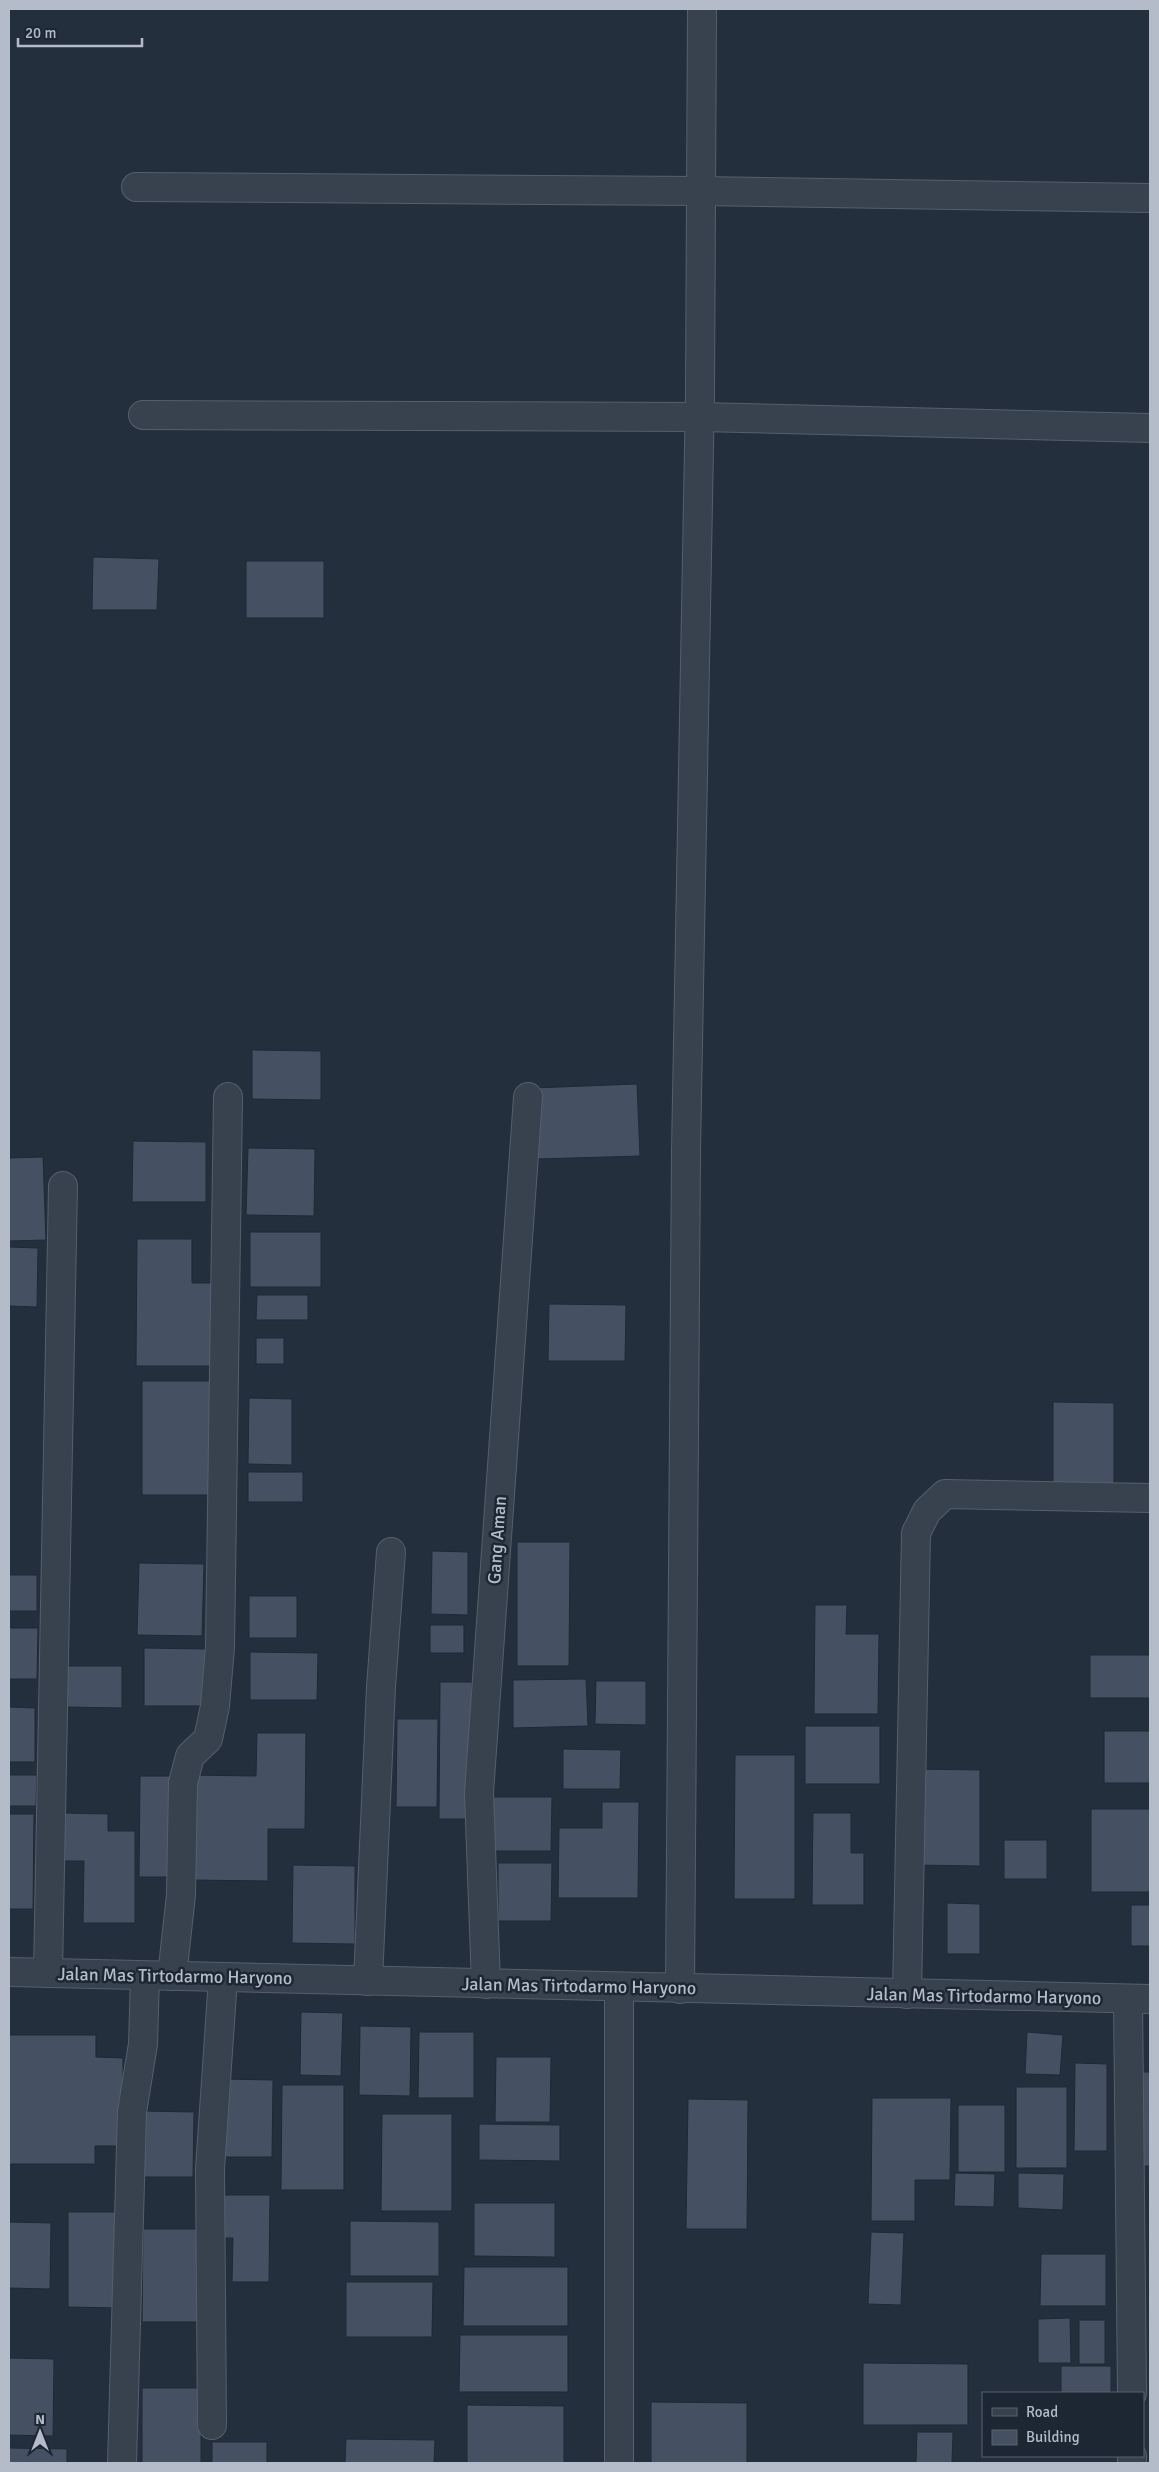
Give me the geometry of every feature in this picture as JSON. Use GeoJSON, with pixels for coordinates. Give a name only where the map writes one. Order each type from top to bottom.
{"type":"FeatureCollection","features":[{"type":"Feature","properties":{"kind":"street"},"geometry":{"type":"LineString","coordinates":[[680,1988],[686,1152],[700,417],[702,9]]}},
{"type":"Feature","properties":{"kind":"street"},"geometry":{"type":"LineString","coordinates":[[136,187],[700,191],[1150,198]]}},
{"type":"Feature","properties":{"kind":"street"},"geometry":{"type":"LineString","coordinates":[[143,415],[700,417],[1150,428]]}},
{"type":"Feature","properties":{"kind":"street"},"geometry":{"type":"LineString","coordinates":[[172,1976],[181,1895],[183,1782],[190,1756],[208,1739],[214,1706],[220,1646],[228,1097]]}},
{"type":"Feature","properties":{"kind":"street","name":"Gang Aman"},"geometry":{"type":"LineString","coordinates":[[486,1984],[480,1793],[528,1097]]}},
{"type":"Feature","properties":{"kind":"street"},"geometry":{"type":"LineString","coordinates":[[48,1973],[63,1186]]}},
{"type":"Feature","properties":{"kind":"street"},"geometry":{"type":"LineString","coordinates":[[907,1994],[916,1532],[926,1511],[945,1494],[1150,1498]]}},
{"type":"Feature","properties":{"kind":"street"},"geometry":{"type":"LineString","coordinates":[[368,1981],[381,1687],[391,1552]]}},
{"type":"Feature","properties":{"kind":"street","name":"Jalan Mas Tirtodarmo Haryono"},"geometry":{"type":"LineString","coordinates":[[9,1972],[1139,1999]]}},
{"type":"Feature","properties":{"kind":"street"},"geometry":{"type":"LineString","coordinates":[[122,2463],[132,2112],[144,2044],[145,1976]]}},
{"type":"Feature","properties":{"kind":"street"},"geometry":{"type":"LineString","coordinates":[[212,2425],[210,2169],[223,1978]]}},
{"type":"Feature","properties":{"kind":"street"},"geometry":{"type":"LineString","coordinates":[[619,1987],[619,2463]]}},
{"type":"Feature","properties":{"kind":"street"},"geometry":{"type":"LineString","coordinates":[[1132,2392],[1139,1999]]}},
{"type":"Feature","properties":{"kind":"building"},"geometry":{"type":"Polygon","coordinates":[[[93,557],[159,559],[157,610],[92,610],[93,557]]]}},
{"type":"Feature","properties":{"kind":"building"},"geometry":{"type":"Polygon","coordinates":[[[246,561],[324,561],[324,618],[246,618],[246,561]]]}},
{"type":"Feature","properties":{"kind":"building"},"geometry":{"type":"Polygon","coordinates":[[[252,1050],[321,1051],[321,1100],[252,1099],[252,1050]]]}},
{"type":"Feature","properties":{"kind":"building"},"geometry":{"type":"Polygon","coordinates":[[[637,1084],[640,1156],[536,1159],[533,1088],[637,1084]]]}},
{"type":"Feature","properties":{"kind":"building"},"geometry":{"type":"Polygon","coordinates":[[[133,1141],[206,1142],[206,1202],[132,1202],[133,1141]]]}},
{"type":"Feature","properties":{"kind":"building"},"geometry":{"type":"Polygon","coordinates":[[[248,1148],[315,1149],[314,1216],[246,1215],[248,1148]]]}},
{"type":"Feature","properties":{"kind":"building"},"geometry":{"type":"Polygon","coordinates":[[[43,1157],[46,1240],[9,1241],[9,1158],[43,1157]]]}},
{"type":"Feature","properties":{"kind":"building"},"geometry":{"type":"Polygon","coordinates":[[[250,1232],[321,1232],[321,1287],[250,1287],[250,1232]]]}},
{"type":"Feature","properties":{"kind":"building"},"geometry":{"type":"Polygon","coordinates":[[[137,1239],[192,1239],[192,1283],[216,1283],[215,1366],[136,1366],[137,1239]]]}},
{"type":"Feature","properties":{"kind":"building"},"geometry":{"type":"Polygon","coordinates":[[[9,1247],[38,1248],[37,1307],[9,1306],[9,1247]]]}},
{"type":"Feature","properties":{"kind":"building"},"geometry":{"type":"Polygon","coordinates":[[[257,1295],[308,1295],[308,1320],[256,1320],[257,1295]]]}},
{"type":"Feature","properties":{"kind":"building"},"geometry":{"type":"Polygon","coordinates":[[[549,1304],[626,1305],[625,1361],[548,1361],[549,1304]]]}},
{"type":"Feature","properties":{"kind":"building"},"geometry":{"type":"Polygon","coordinates":[[[256,1338],[284,1338],[284,1364],[256,1364],[256,1338]]]}},
{"type":"Feature","properties":{"kind":"building"},"geometry":{"type":"Polygon","coordinates":[[[142,1381],[217,1381],[217,1495],[142,1495],[142,1381]]]}},
{"type":"Feature","properties":{"kind":"building"},"geometry":{"type":"Polygon","coordinates":[[[249,1398],[292,1399],[292,1465],[248,1464],[249,1398]]]}},
{"type":"Feature","properties":{"kind":"building"},"geometry":{"type":"Polygon","coordinates":[[[1053,1402],[1114,1403],[1114,1487],[1053,1487],[1053,1402]]]}},
{"type":"Feature","properties":{"kind":"building"},"geometry":{"type":"Polygon","coordinates":[[[248,1472],[303,1472],[303,1502],[248,1502],[248,1472]]]}},
{"type":"Feature","properties":{"kind":"building"},"geometry":{"type":"Polygon","coordinates":[[[517,1542],[570,1542],[569,1666],[517,1666],[517,1542]]]}},
{"type":"Feature","properties":{"kind":"building"},"geometry":{"type":"Polygon","coordinates":[[[432,1551],[468,1552],[468,1615],[431,1614],[432,1551]]]}},
{"type":"Feature","properties":{"kind":"building"},"geometry":{"type":"Polygon","coordinates":[[[139,1563],[204,1564],[202,1636],[137,1635],[139,1563]]]}},
{"type":"Feature","properties":{"kind":"building"},"geometry":{"type":"Polygon","coordinates":[[[9,1575],[37,1575],[37,1611],[9,1611],[9,1575]]]}},
{"type":"Feature","properties":{"kind":"building"},"geometry":{"type":"Polygon","coordinates":[[[249,1596],[297,1596],[297,1638],[249,1638],[249,1596]]]}},
{"type":"Feature","properties":{"kind":"building"},"geometry":{"type":"Polygon","coordinates":[[[815,1605],[847,1605],[846,1634],[879,1634],[878,1714],[814,1714],[815,1605]]]}},
{"type":"Feature","properties":{"kind":"building"},"geometry":{"type":"Polygon","coordinates":[[[430,1625],[464,1625],[464,1653],[430,1653],[430,1625]]]}},
{"type":"Feature","properties":{"kind":"building"},"geometry":{"type":"Polygon","coordinates":[[[9,1628],[38,1628],[37,1679],[9,1679],[9,1628]]]}},
{"type":"Feature","properties":{"kind":"building"},"geometry":{"type":"Polygon","coordinates":[[[144,1648],[206,1649],[205,1706],[144,1706],[144,1648]]]}},
{"type":"Feature","properties":{"kind":"building"},"geometry":{"type":"Polygon","coordinates":[[[250,1652],[318,1653],[317,1700],[250,1700],[250,1652]]]}},
{"type":"Feature","properties":{"kind":"building"},"geometry":{"type":"Polygon","coordinates":[[[1090,1655],[1150,1655],[1150,1698],[1090,1698],[1090,1655]]]}},
{"type":"Feature","properties":{"kind":"building"},"geometry":{"type":"Polygon","coordinates":[[[67,1666],[122,1666],[122,1708],[67,1707],[67,1666]]]}},
{"type":"Feature","properties":{"kind":"building"},"geometry":{"type":"Polygon","coordinates":[[[586,1679],[588,1726],[513,1728],[513,1680],[586,1679]]]}},
{"type":"Feature","properties":{"kind":"building"},"geometry":{"type":"Polygon","coordinates":[[[596,1681],[646,1681],[646,1725],[595,1724],[596,1681]]]}},
{"type":"Feature","properties":{"kind":"building"},"geometry":{"type":"Polygon","coordinates":[[[440,1682],[472,1682],[471,1819],[439,1819],[440,1682]]]}},
{"type":"Feature","properties":{"kind":"building"},"geometry":{"type":"Polygon","coordinates":[[[9,1707],[35,1708],[35,1762],[9,1762],[9,1707]]]}},
{"type":"Feature","properties":{"kind":"building"},"geometry":{"type":"Polygon","coordinates":[[[397,1719],[438,1719],[437,1807],[396,1807],[397,1719]]]}},
{"type":"Feature","properties":{"kind":"building"},"geometry":{"type":"Polygon","coordinates":[[[805,1726],[880,1726],[880,1784],[805,1784],[805,1726]]]}},
{"type":"Feature","properties":{"kind":"building"},"geometry":{"type":"Polygon","coordinates":[[[1104,1731],[1150,1731],[1150,1783],[1104,1783],[1104,1731]]]}},
{"type":"Feature","properties":{"kind":"building"},"geometry":{"type":"Polygon","coordinates":[[[257,1733],[306,1733],[305,1829],[268,1829],[268,1881],[189,1880],[190,1775],[256,1776],[257,1733]]]}},
{"type":"Feature","properties":{"kind":"building"},"geometry":{"type":"Polygon","coordinates":[[[563,1749],[621,1750],[620,1789],[563,1789],[563,1749]]]}},
{"type":"Feature","properties":{"kind":"building"},"geometry":{"type":"Polygon","coordinates":[[[735,1755],[795,1755],[795,1899],[734,1899],[735,1755]]]}},
{"type":"Feature","properties":{"kind":"building"},"geometry":{"type":"Polygon","coordinates":[[[915,1769],[980,1770],[980,1866],[915,1865],[915,1769]]]}},
{"type":"Feature","properties":{"kind":"building"},"geometry":{"type":"Polygon","coordinates":[[[9,1775],[37,1775],[36,1806],[9,1806],[9,1775]]]}},
{"type":"Feature","properties":{"kind":"building"},"geometry":{"type":"Polygon","coordinates":[[[140,1776],[177,1776],[177,1877],[139,1877],[140,1776]]]}},
{"type":"Feature","properties":{"kind":"building"},"geometry":{"type":"Polygon","coordinates":[[[487,1797],[552,1797],[551,1851],[487,1851],[487,1797]]]}},
{"type":"Feature","properties":{"kind":"building"},"geometry":{"type":"Polygon","coordinates":[[[602,1802],[639,1802],[638,1898],[558,1898],[559,1828],[602,1828],[602,1802]]]}},
{"type":"Feature","properties":{"kind":"building"},"geometry":{"type":"Polygon","coordinates":[[[1091,1809],[1150,1809],[1150,1892],[1091,1892],[1091,1809]]]}},
{"type":"Feature","properties":{"kind":"building"},"geometry":{"type":"Polygon","coordinates":[[[62,1813],[108,1814],[108,1831],[135,1831],[135,1923],[83,1923],[84,1861],[61,1861],[62,1813]]]}},
{"type":"Feature","properties":{"kind":"building"},"geometry":{"type":"Polygon","coordinates":[[[813,1813],[851,1813],[851,1853],[864,1853],[864,1905],[812,1905],[813,1813]]]}},
{"type":"Feature","properties":{"kind":"building"},"geometry":{"type":"Polygon","coordinates":[[[9,1814],[34,1814],[33,1909],[9,1909],[9,1814]]]}},
{"type":"Feature","properties":{"kind":"building"},"geometry":{"type":"Polygon","coordinates":[[[1004,1840],[1047,1840],[1047,1879],[1004,1879],[1004,1840]]]}},
{"type":"Feature","properties":{"kind":"building"},"geometry":{"type":"Polygon","coordinates":[[[498,1863],[552,1863],[551,1921],[498,1921],[498,1863]]]}},
{"type":"Feature","properties":{"kind":"building"},"geometry":{"type":"Polygon","coordinates":[[[293,1865],[355,1866],[355,1944],[292,1943],[293,1865]]]}},
{"type":"Feature","properties":{"kind":"building"},"geometry":{"type":"Polygon","coordinates":[[[947,1903],[980,1904],[980,1954],[947,1954],[947,1903]]]}},
{"type":"Feature","properties":{"kind":"building"},"geometry":{"type":"Polygon","coordinates":[[[1131,1905],[1150,1905],[1150,1946],[1131,1946],[1131,1905]]]}},
{"type":"Feature","properties":{"kind":"building"},"geometry":{"type":"Polygon","coordinates":[[[301,2012],[343,2013],[341,2076],[300,2075],[301,2012]]]}},
{"type":"Feature","properties":{"kind":"building"},"geometry":{"type":"Polygon","coordinates":[[[360,2026],[411,2027],[410,2096],[359,2095],[360,2026]]]}},
{"type":"Feature","properties":{"kind":"building"},"geometry":{"type":"Polygon","coordinates":[[[419,2032],[474,2032],[474,2098],[418,2098],[419,2032]]]}},
{"type":"Feature","properties":{"kind":"building"},"geometry":{"type":"Polygon","coordinates":[[[1027,2032],[1063,2035],[1060,2075],[1025,2074],[1027,2032]]]}},
{"type":"Feature","properties":{"kind":"building"},"geometry":{"type":"Polygon","coordinates":[[[9,2035],[96,2035],[96,2057],[123,2058],[123,2146],[95,2146],[95,2164],[9,2164],[9,2035]]]}},
{"type":"Feature","properties":{"kind":"building"},"geometry":{"type":"Polygon","coordinates":[[[496,2057],[551,2057],[550,2122],[495,2122],[496,2057]]]}},
{"type":"Feature","properties":{"kind":"building"},"geometry":{"type":"Polygon","coordinates":[[[1075,2063],[1107,2064],[1107,2151],[1074,2151],[1075,2063]]]}},
{"type":"Feature","properties":{"kind":"building"},"geometry":{"type":"Polygon","coordinates":[[[1138,2072],[1150,2072],[1150,2166],[1137,2166],[1138,2072]]]}},
{"type":"Feature","properties":{"kind":"building"},"geometry":{"type":"Polygon","coordinates":[[[225,2079],[273,2080],[272,2157],[224,2157],[225,2079]]]}},
{"type":"Feature","properties":{"kind":"building"},"geometry":{"type":"Polygon","coordinates":[[[282,2085],[344,2085],[344,2190],[281,2190],[282,2085]]]}},
{"type":"Feature","properties":{"kind":"building"},"geometry":{"type":"Polygon","coordinates":[[[1016,2087],[1067,2087],[1067,2168],[1016,2168],[1016,2087]]]}},
{"type":"Feature","properties":{"kind":"building"},"geometry":{"type":"Polygon","coordinates":[[[872,2098],[951,2098],[950,2180],[915,2180],[915,2221],[871,2221],[872,2098]]]}},
{"type":"Feature","properties":{"kind":"building"},"geometry":{"type":"Polygon","coordinates":[[[688,2099],[748,2100],[747,2229],[686,2229],[688,2099]]]}},
{"type":"Feature","properties":{"kind":"building"},"geometry":{"type":"Polygon","coordinates":[[[958,2105],[1005,2105],[1005,2172],[958,2172],[958,2105]]]}},
{"type":"Feature","properties":{"kind":"building"},"geometry":{"type":"Polygon","coordinates":[[[143,2111],[194,2112],[193,2177],[143,2177],[143,2111]]]}},
{"type":"Feature","properties":{"kind":"building"},"geometry":{"type":"Polygon","coordinates":[[[382,2114],[452,2114],[452,2211],[381,2211],[382,2114]]]}},
{"type":"Feature","properties":{"kind":"building"},"geometry":{"type":"Polygon","coordinates":[[[479,2124],[560,2125],[560,2161],[479,2160],[479,2124]]]}},
{"type":"Feature","properties":{"kind":"building"},"geometry":{"type":"Polygon","coordinates":[[[955,2173],[995,2174],[994,2207],[954,2206],[955,2173]]]}},
{"type":"Feature","properties":{"kind":"building"},"geometry":{"type":"Polygon","coordinates":[[[1018,2173],[1064,2174],[1063,2210],[1018,2208],[1018,2173]]]}},
{"type":"Feature","properties":{"kind":"building"},"geometry":{"type":"Polygon","coordinates":[[[220,2195],[270,2195],[269,2282],[232,2282],[233,2238],[220,2238],[220,2195]]]}},
{"type":"Feature","properties":{"kind":"building"},"geometry":{"type":"Polygon","coordinates":[[[474,2203],[555,2203],[555,2257],[474,2256],[474,2203]]]}},
{"type":"Feature","properties":{"kind":"building"},"geometry":{"type":"Polygon","coordinates":[[[68,2212],[123,2212],[123,2308],[68,2307],[68,2212]]]}},
{"type":"Feature","properties":{"kind":"building"},"geometry":{"type":"Polygon","coordinates":[[[350,2221],[439,2222],[439,2276],[350,2276],[350,2221]]]}},
{"type":"Feature","properties":{"kind":"building"},"geometry":{"type":"Polygon","coordinates":[[[9,2222],[51,2223],[50,2289],[9,2288],[9,2222]]]}},
{"type":"Feature","properties":{"kind":"building"},"geometry":{"type":"Polygon","coordinates":[[[143,2229],[201,2229],[201,2322],[142,2322],[143,2229]]]}},
{"type":"Feature","properties":{"kind":"building"},"geometry":{"type":"Polygon","coordinates":[[[871,2232],[904,2233],[901,2305],[868,2304],[871,2232]]]}},
{"type":"Feature","properties":{"kind":"building"},"geometry":{"type":"Polygon","coordinates":[[[1041,2254],[1106,2254],[1106,2306],[1040,2306],[1041,2254]]]}},
{"type":"Feature","properties":{"kind":"building"},"geometry":{"type":"Polygon","coordinates":[[[464,2267],[568,2267],[568,2326],[463,2326],[464,2267]]]}},
{"type":"Feature","properties":{"kind":"building"},"geometry":{"type":"Polygon","coordinates":[[[346,2282],[433,2282],[432,2337],[346,2337],[346,2282]]]}},
{"type":"Feature","properties":{"kind":"building"},"geometry":{"type":"Polygon","coordinates":[[[1070,2318],[1071,2363],[1038,2363],[1038,2319],[1070,2318]]]}},
{"type":"Feature","properties":{"kind":"building"},"geometry":{"type":"Polygon","coordinates":[[[1079,2320],[1105,2320],[1105,2364],[1079,2364],[1079,2320]]]}},
{"type":"Feature","properties":{"kind":"building"},"geometry":{"type":"Polygon","coordinates":[[[460,2335],[568,2335],[568,2392],[459,2392],[460,2335]]]}},
{"type":"Feature","properties":{"kind":"building"},"geometry":{"type":"Polygon","coordinates":[[[9,2358],[54,2359],[53,2436],[9,2435],[9,2358]]]}},
{"type":"Feature","properties":{"kind":"building"},"geometry":{"type":"Polygon","coordinates":[[[863,2363],[968,2364],[968,2425],[863,2425],[863,2363]]]}},
{"type":"Feature","properties":{"kind":"building"},"geometry":{"type":"Polygon","coordinates":[[[1061,2366],[1111,2366],[1111,2392],[1061,2392],[1061,2366]]]}},
{"type":"Feature","properties":{"kind":"building"},"geometry":{"type":"Polygon","coordinates":[[[142,2388],[201,2388],[201,2463],[142,2463],[142,2388]]]}},
{"type":"Feature","properties":{"kind":"building"},"geometry":{"type":"Polygon","coordinates":[[[651,2402],[747,2403],[747,2463],[651,2463],[651,2402]]]}},
{"type":"Feature","properties":{"kind":"building"},"geometry":{"type":"Polygon","coordinates":[[[467,2405],[564,2406],[564,2463],[467,2463],[467,2405]]]}},
{"type":"Feature","properties":{"kind":"building"},"geometry":{"type":"Polygon","coordinates":[[[917,2432],[953,2432],[952,2463],[916,2463],[917,2432]]]}},
{"type":"Feature","properties":{"kind":"building"},"geometry":{"type":"Polygon","coordinates":[[[346,2439],[435,2440],[434,2463],[345,2463],[346,2439]]]}},
{"type":"Feature","properties":{"kind":"building"},"geometry":{"type":"Polygon","coordinates":[[[212,2442],[267,2442],[267,2463],[212,2463],[212,2442]]]}},
{"type":"Feature","properties":{"kind":"building"},"geometry":{"type":"Polygon","coordinates":[[[9,2448],[67,2449],[67,2463],[9,2463],[9,2448]]]}}]}
